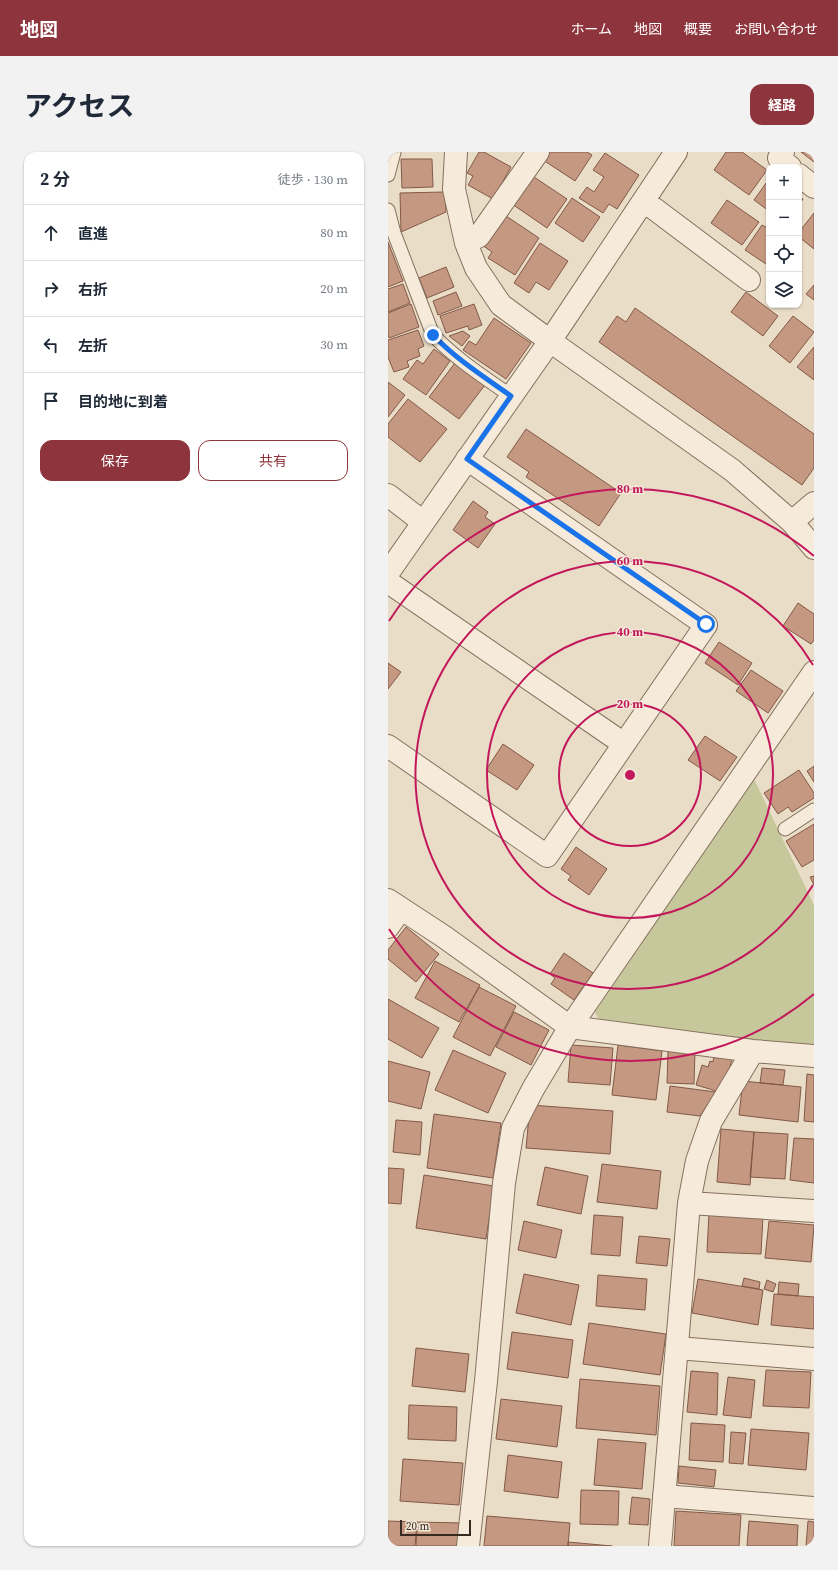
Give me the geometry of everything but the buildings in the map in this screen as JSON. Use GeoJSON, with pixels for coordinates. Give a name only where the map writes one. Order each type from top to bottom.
{"type":"FeatureCollection","features":[{"type":"Feature","properties":{"kind":"street"},"geometry":{"type":"LineString","coordinates":[[453,152],[454,189],[466,243],[476,268],[501,305],[732,470],[792,522],[814,548]]}},
{"type":"Feature","properties":{"kind":"street"},"geometry":{"type":"LineString","coordinates":[[466,243],[479,236],[538,152]]}},
{"type":"Feature","properties":{"kind":"street"},"geometry":{"type":"LineString","coordinates":[[388,573],[550,341],[676,152]]}},
{"type":"Feature","properties":{"kind":"street"},"geometry":{"type":"LineString","coordinates":[[783,152],[779,158],[786,164]]}},
{"type":"Feature","properties":{"kind":"street"},"geometry":{"type":"LineString","coordinates":[[802,177],[814,187]]}},
{"type":"Feature","properties":{"kind":"street"},"geometry":{"type":"LineString","coordinates":[[644,201],[749,280]]}},
{"type":"Feature","properties":{"kind":"street"},"geometry":{"type":"LineString","coordinates":[[388,746],[547,856],[706,624],[467,459]]}},
{"type":"Feature","properties":{"kind":"street"},"geometry":{"type":"LineString","coordinates":[[388,495],[423,522]]}},
{"type":"Feature","properties":{"kind":"street"},"geometry":{"type":"LineString","coordinates":[[792,522],[814,503]]}},
{"type":"Feature","properties":{"kind":"street"},"geometry":{"type":"LineString","coordinates":[[388,582],[624,744]]}},
{"type":"Feature","properties":{"kind":"street"},"geometry":{"type":"LineString","coordinates":[[468,1546],[486,1382],[504,1183],[513,1128],[533,1088],[570,1027],[814,672]]}},
{"type":"Feature","properties":{"kind":"street"},"geometry":{"type":"LineString","coordinates":[[388,927],[394,904],[443,936],[570,1027],[753,1051],[814,1056]]}},
{"type":"Feature","properties":{"kind":"street"},"geometry":{"type":"LineString","coordinates":[[660,1546],[690,1203],[697,1161],[711,1121],[753,1051]]}},
{"type":"Feature","properties":{"kind":"street"},"geometry":{"type":"LineString","coordinates":[[690,1203],[814,1211]]}},
{"type":"Feature","properties":{"kind":"street"},"geometry":{"type":"LineString","coordinates":[[677,1348],[814,1359]]}},
{"type":"Feature","properties":{"kind":"street"},"geometry":{"type":"LineString","coordinates":[[664,1496],[814,1508]]}},
{"type":"Feature","properties":{"kind":"lane"},"geometry":{"type":"LineString","coordinates":[[388,175],[394,152]]}},
{"type":"Feature","properties":{"kind":"lane"},"geometry":{"type":"LineString","coordinates":[[388,210],[394,233],[433,335],[465,363],[511,396]]}},
{"type":"Feature","properties":{"kind":"lane"},"geometry":{"type":"LineString","coordinates":[[785,829],[814,810]]}},
{"type":"Feature","properties":{"kind":"green space"},"geometry":{"type":"Polygon","coordinates":[[[754,779],[814,905],[814,1047],[600,1022],[595,1012],[754,779]]]}},
{"type":"Feature","properties":{"kind":"route"},"geometry":{"type":"LineString","coordinates":[[433,335],[465,363],[511,396],[467,459],[706,624]]}}]}
